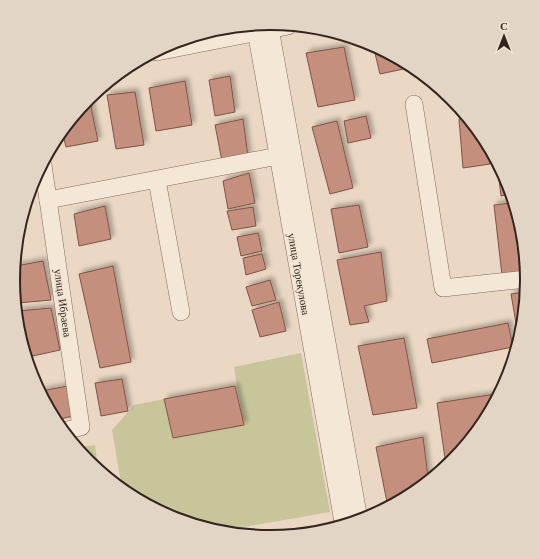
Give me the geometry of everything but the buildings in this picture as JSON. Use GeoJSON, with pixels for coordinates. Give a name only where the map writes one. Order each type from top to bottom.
{"type":"FeatureCollection","features":[{"type":"Feature","properties":{"kind":"street"},"geometry":{"type":"LineString","coordinates":[[180,47],[252,30]]}},
{"type":"Feature","properties":{"kind":"street","name":"улица Торекулова"},"geometry":{"type":"LineString","coordinates":[[262,30],[278,156],[342,519]]}},
{"type":"Feature","properties":{"kind":"street","name":"улица Торекулова"},"geometry":{"type":"LineString","coordinates":[[262,30],[358,513]]}},
{"type":"Feature","properties":{"kind":"street"},"geometry":{"type":"LineString","coordinates":[[414,104],[443,288],[520,280]]}},
{"type":"Feature","properties":{"kind":"street"},"geometry":{"type":"LineString","coordinates":[[48,200],[278,156]]}},
{"type":"Feature","properties":{"kind":"street","name":"улица Ибраева"},"geometry":{"type":"LineString","coordinates":[[44,173],[81,428],[70,430]]}},
{"type":"Feature","properties":{"kind":"street"},"geometry":{"type":"LineString","coordinates":[[157,180],[181,312]]}},
{"type":"Feature","properties":{"kind":"shaded area"},"geometry":{"type":"Polygon","coordinates":[[[301,353],[330,512],[241,527],[221,525],[190,516],[159,504],[120,480],[112,430],[134,405],[164,399],[173,438],[243,425],[234,367],[301,353]]]}},
{"type":"Feature","properties":{"kind":"shaded area"},"geometry":{"type":"Polygon","coordinates":[[[95,445],[97,460],[93,456],[84,446],[95,445]]]}}]}
